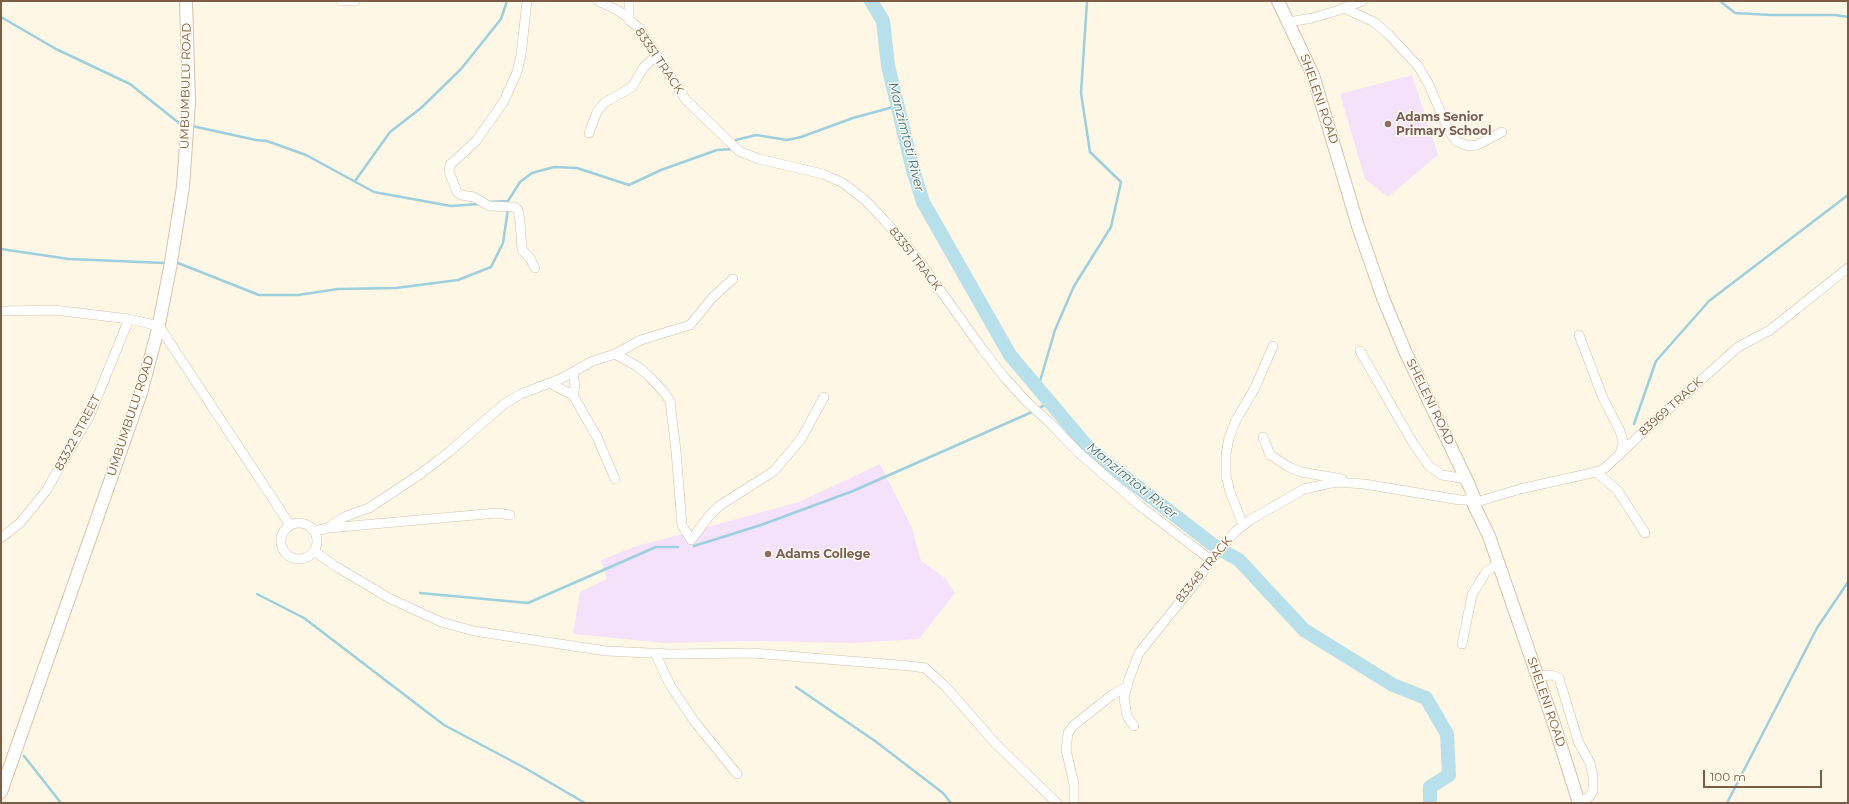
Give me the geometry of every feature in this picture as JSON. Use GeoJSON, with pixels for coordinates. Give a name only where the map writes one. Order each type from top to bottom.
{"type":"FeatureCollection","features":[{"type":"Feature","properties":{"kind":"street","name":"UMBUMBULU ROAD"},"geometry":{"type":"LineString","coordinates":[[1,792],[141,394],[158,326],[170,268],[183,187],[188,102],[186,1]]}},
{"type":"Feature","properties":{"kind":"street"},"geometry":{"type":"LineString","coordinates":[[341,1],[355,1]]}},
{"type":"Feature","properties":{"kind":"street"},"geometry":{"type":"LineString","coordinates":[[527,1],[521,55],[517,72],[504,101],[476,141],[450,165],[449,172],[458,192],[461,195],[474,196],[489,206],[514,207],[518,210],[522,250],[530,258],[535,268]]}},
{"type":"Feature","properties":{"kind":"street","name":"83351 TRACK"},"geometry":{"type":"LineString","coordinates":[[598,1],[617,10],[629,18],[629,20],[639,28],[686,100],[738,151],[765,161],[822,174],[844,183],[865,200],[886,221],[918,259],[983,350],[1005,378],[1027,402],[1079,453],[1140,506],[1213,556]]}},
{"type":"Feature","properties":{"kind":"street"},"geometry":{"type":"LineString","coordinates":[[629,1],[629,20]]}},
{"type":"Feature","properties":{"kind":"street","name":"SHELENI ROAD"},"geometry":{"type":"LineString","coordinates":[[1278,1],[1303,50],[1322,100],[1358,226],[1383,298],[1405,351],[1466,479],[1489,536],[1538,676],[1579,803]]}},
{"type":"Feature","properties":{"kind":"street"},"geometry":{"type":"LineString","coordinates":[[1289,22],[1312,18],[1362,1]]}},
{"type":"Feature","properties":{"kind":"street"},"geometry":{"type":"LineString","coordinates":[[1344,8],[1374,22],[1418,66],[1428,83],[1449,131],[1457,142],[1469,146],[1477,145],[1502,132]]}},
{"type":"Feature","properties":{"kind":"street"},"geometry":{"type":"LineString","coordinates":[[589,133],[597,112],[604,103],[632,87],[644,68],[657,55]]}},
{"type":"Feature","properties":{"kind":"street","name":"83969 TRACK"},"geometry":{"type":"LineString","coordinates":[[1474,501],[1596,472],[1605,468],[1738,347],[1770,330],[1848,268]]}},
{"type":"Feature","properties":{"kind":"street"},"geometry":{"type":"LineString","coordinates":[[328,528],[344,517],[369,508],[419,475],[449,452],[504,404],[521,394],[593,362],[616,354],[641,340],[690,325],[713,296],[733,279]]}},
{"type":"Feature","properties":{"kind":"street"},"geometry":{"type":"LineString","coordinates":[[1,311],[54,310],[129,319],[158,326],[290,525]]}},
{"type":"Feature","properties":{"kind":"street","name":"83322 STREET"},"geometry":{"type":"LineString","coordinates":[[1,538],[16,527],[30,512],[53,480],[90,415],[129,319]]}},
{"type":"Feature","properties":{"kind":"street"},"geometry":{"type":"LineString","coordinates":[[1579,335],[1602,398],[1620,431],[1623,442],[1620,454]]}},
{"type":"Feature","properties":{"kind":"street"},"geometry":{"type":"LineString","coordinates":[[1243,526],[1230,492],[1226,475],[1228,438],[1273,346]]}},
{"type":"Feature","properties":{"kind":"street"},"geometry":{"type":"LineString","coordinates":[[1360,351],[1413,444],[1429,466],[1442,475],[1466,479]]}},
{"type":"Feature","properties":{"kind":"street"},"geometry":{"type":"LineString","coordinates":[[616,354],[637,366],[649,376],[670,401],[682,525],[691,540],[709,516],[719,506],[774,471],[801,439],[824,397]]}},
{"type":"Feature","properties":{"kind":"street"},"geometry":{"type":"LineString","coordinates":[[573,372],[575,386],[573,395]]}},
{"type":"Feature","properties":{"kind":"street"},"geometry":{"type":"LineString","coordinates":[[548,383],[573,395],[596,437],[616,479]]}},
{"type":"Feature","properties":{"kind":"street"},"geometry":{"type":"LineString","coordinates":[[1263,437],[1270,455],[1295,470],[1334,476],[1350,482]]}},
{"type":"Feature","properties":{"kind":"street"},"geometry":{"type":"LineString","coordinates":[[1596,472],[1618,491],[1645,533]]}},
{"type":"Feature","properties":{"kind":"street","name":"83348 TRACK"},"geometry":{"type":"LineString","coordinates":[[1134,726],[1125,709],[1124,698],[1126,686],[1139,653],[1196,582],[1213,556],[1227,540],[1243,526],[1269,508],[1304,489],[1336,482],[1350,482],[1474,501]]}},
{"type":"Feature","properties":{"kind":"street"},"geometry":{"type":"LineString","coordinates":[[314,531],[328,528],[497,513],[510,515]]}},
{"type":"Feature","properties":{"kind":"street"},"geometry":{"type":"LineString","coordinates":[[295,523],[306,524],[314,531],[317,541],[314,551],[307,558],[291,558],[283,552],[280,542],[283,532],[290,525],[295,523]]}},
{"type":"Feature","properties":{"kind":"street"},"geometry":{"type":"LineString","coordinates":[[314,551],[360,582],[389,598],[448,624],[474,631],[576,647],[654,654],[752,653],[925,668],[946,687],[996,744],[1058,803]]}},
{"type":"Feature","properties":{"kind":"street"},"geometry":{"type":"LineString","coordinates":[[1462,644],[1474,592],[1486,572],[1499,563]]}},
{"type":"Feature","properties":{"kind":"street"},"geometry":{"type":"LineString","coordinates":[[654,654],[670,685],[694,721],[737,774]]}},
{"type":"Feature","properties":{"kind":"street"},"geometry":{"type":"LineString","coordinates":[[1538,676],[1552,675],[1559,678],[1578,741],[1590,763],[1593,777],[1593,791],[1589,797],[1579,803]]}},
{"type":"Feature","properties":{"kind":"street"},"geometry":{"type":"LineString","coordinates":[[1074,803],[1074,784],[1066,750],[1068,733],[1073,726],[1112,695],[1126,686]]}},
{"type":"Feature","properties":{"kind":"shaded area","name":"Adams Senior Primary School"},"geometry":{"type":"Polygon","coordinates":[[[1412,75],[1438,155],[1388,197],[1365,179],[1340,94],[1412,75]]]}},
{"type":"Feature","properties":{"kind":"shaded area","name":"Adams College"},"geometry":{"type":"Polygon","coordinates":[[[880,464],[912,528],[921,561],[945,578],[955,593],[919,639],[855,643],[752,641],[665,643],[573,634],[580,592],[607,579],[601,560],[634,547],[799,502],[880,464]]]}},
{"type":"Feature","properties":{"kind":"waterway"},"geometry":{"type":"LineString","coordinates":[[355,181],[390,132],[421,108],[461,69],[501,19],[507,1]]}},
{"type":"Feature","properties":{"kind":"waterway","name":"Manzimtoti River"},"geometry":{"type":"LineString","coordinates":[[871,1],[883,21],[888,66],[913,170],[923,202],[1010,355],[1091,451],[1216,547],[1239,560],[1304,630],[1393,685],[1426,698],[1447,734],[1449,775],[1430,787],[1430,803]]}},
{"type":"Feature","properties":{"kind":"waterway"},"geometry":{"type":"LineString","coordinates":[[1038,388],[1055,330],[1074,286],[1111,227],[1121,182],[1090,152],[1081,93],[1087,1]]}},
{"type":"Feature","properties":{"kind":"waterway"},"geometry":{"type":"LineString","coordinates":[[1720,1],[1735,13],[1771,15],[1835,15],[1848,17]]}},
{"type":"Feature","properties":{"kind":"waterway"},"geometry":{"type":"LineString","coordinates":[[1,17],[56,49],[130,84],[179,123]]}},
{"type":"Feature","properties":{"kind":"waterway"},"geometry":{"type":"LineString","coordinates":[[736,140],[756,135],[787,140],[801,137],[853,118],[897,106]]}},
{"type":"Feature","properties":{"kind":"waterway"},"geometry":{"type":"LineString","coordinates":[[192,126],[267,141],[306,155],[374,192],[451,206],[479,204]]}},
{"type":"Feature","properties":{"kind":"waterway"},"geometry":{"type":"LineString","coordinates":[[487,202],[508,201],[520,182],[532,173],[554,167],[577,168],[629,185],[661,170],[717,150],[733,149]]}},
{"type":"Feature","properties":{"kind":"waterway"},"geometry":{"type":"LineString","coordinates":[[1634,424],[1656,361],[1709,301],[1848,195]]}},
{"type":"Feature","properties":{"kind":"waterway"},"geometry":{"type":"LineString","coordinates":[[178,263],[259,295],[298,295],[338,289],[396,288],[458,280],[491,267],[503,243],[508,209]]}},
{"type":"Feature","properties":{"kind":"waterway"},"geometry":{"type":"LineString","coordinates":[[1,249],[69,259],[164,263]]}},
{"type":"Feature","properties":{"kind":"waterway"},"geometry":{"type":"LineString","coordinates":[[1038,408],[1051,403]]}},
{"type":"Feature","properties":{"kind":"waterway"},"geometry":{"type":"LineString","coordinates":[[694,546],[761,525],[853,491],[1032,412]]}},
{"type":"Feature","properties":{"kind":"waterway"},"geometry":{"type":"LineString","coordinates":[[420,593],[528,603],[656,547],[678,547]]}},
{"type":"Feature","properties":{"kind":"waterway"},"geometry":{"type":"LineString","coordinates":[[1727,803],[1817,628],[1848,582]]}},
{"type":"Feature","properties":{"kind":"waterway"},"geometry":{"type":"LineString","coordinates":[[257,594],[304,618],[444,725],[525,768],[585,803]]}},
{"type":"Feature","properties":{"kind":"waterway"},"geometry":{"type":"LineString","coordinates":[[796,687],[875,741],[943,793],[951,803]]}},
{"type":"Feature","properties":{"kind":"waterway"},"geometry":{"type":"LineString","coordinates":[[24,756],[61,803]]}},
{"type":"Feature","properties":{"kind":"place","name":"Adams Senior Primary School"},"geometry":{"type":"Point","coordinates":[1388,124]}},
{"type":"Feature","properties":{"kind":"place","name":"Adams College"},"geometry":{"type":"Point","coordinates":[768,554]}}]}
